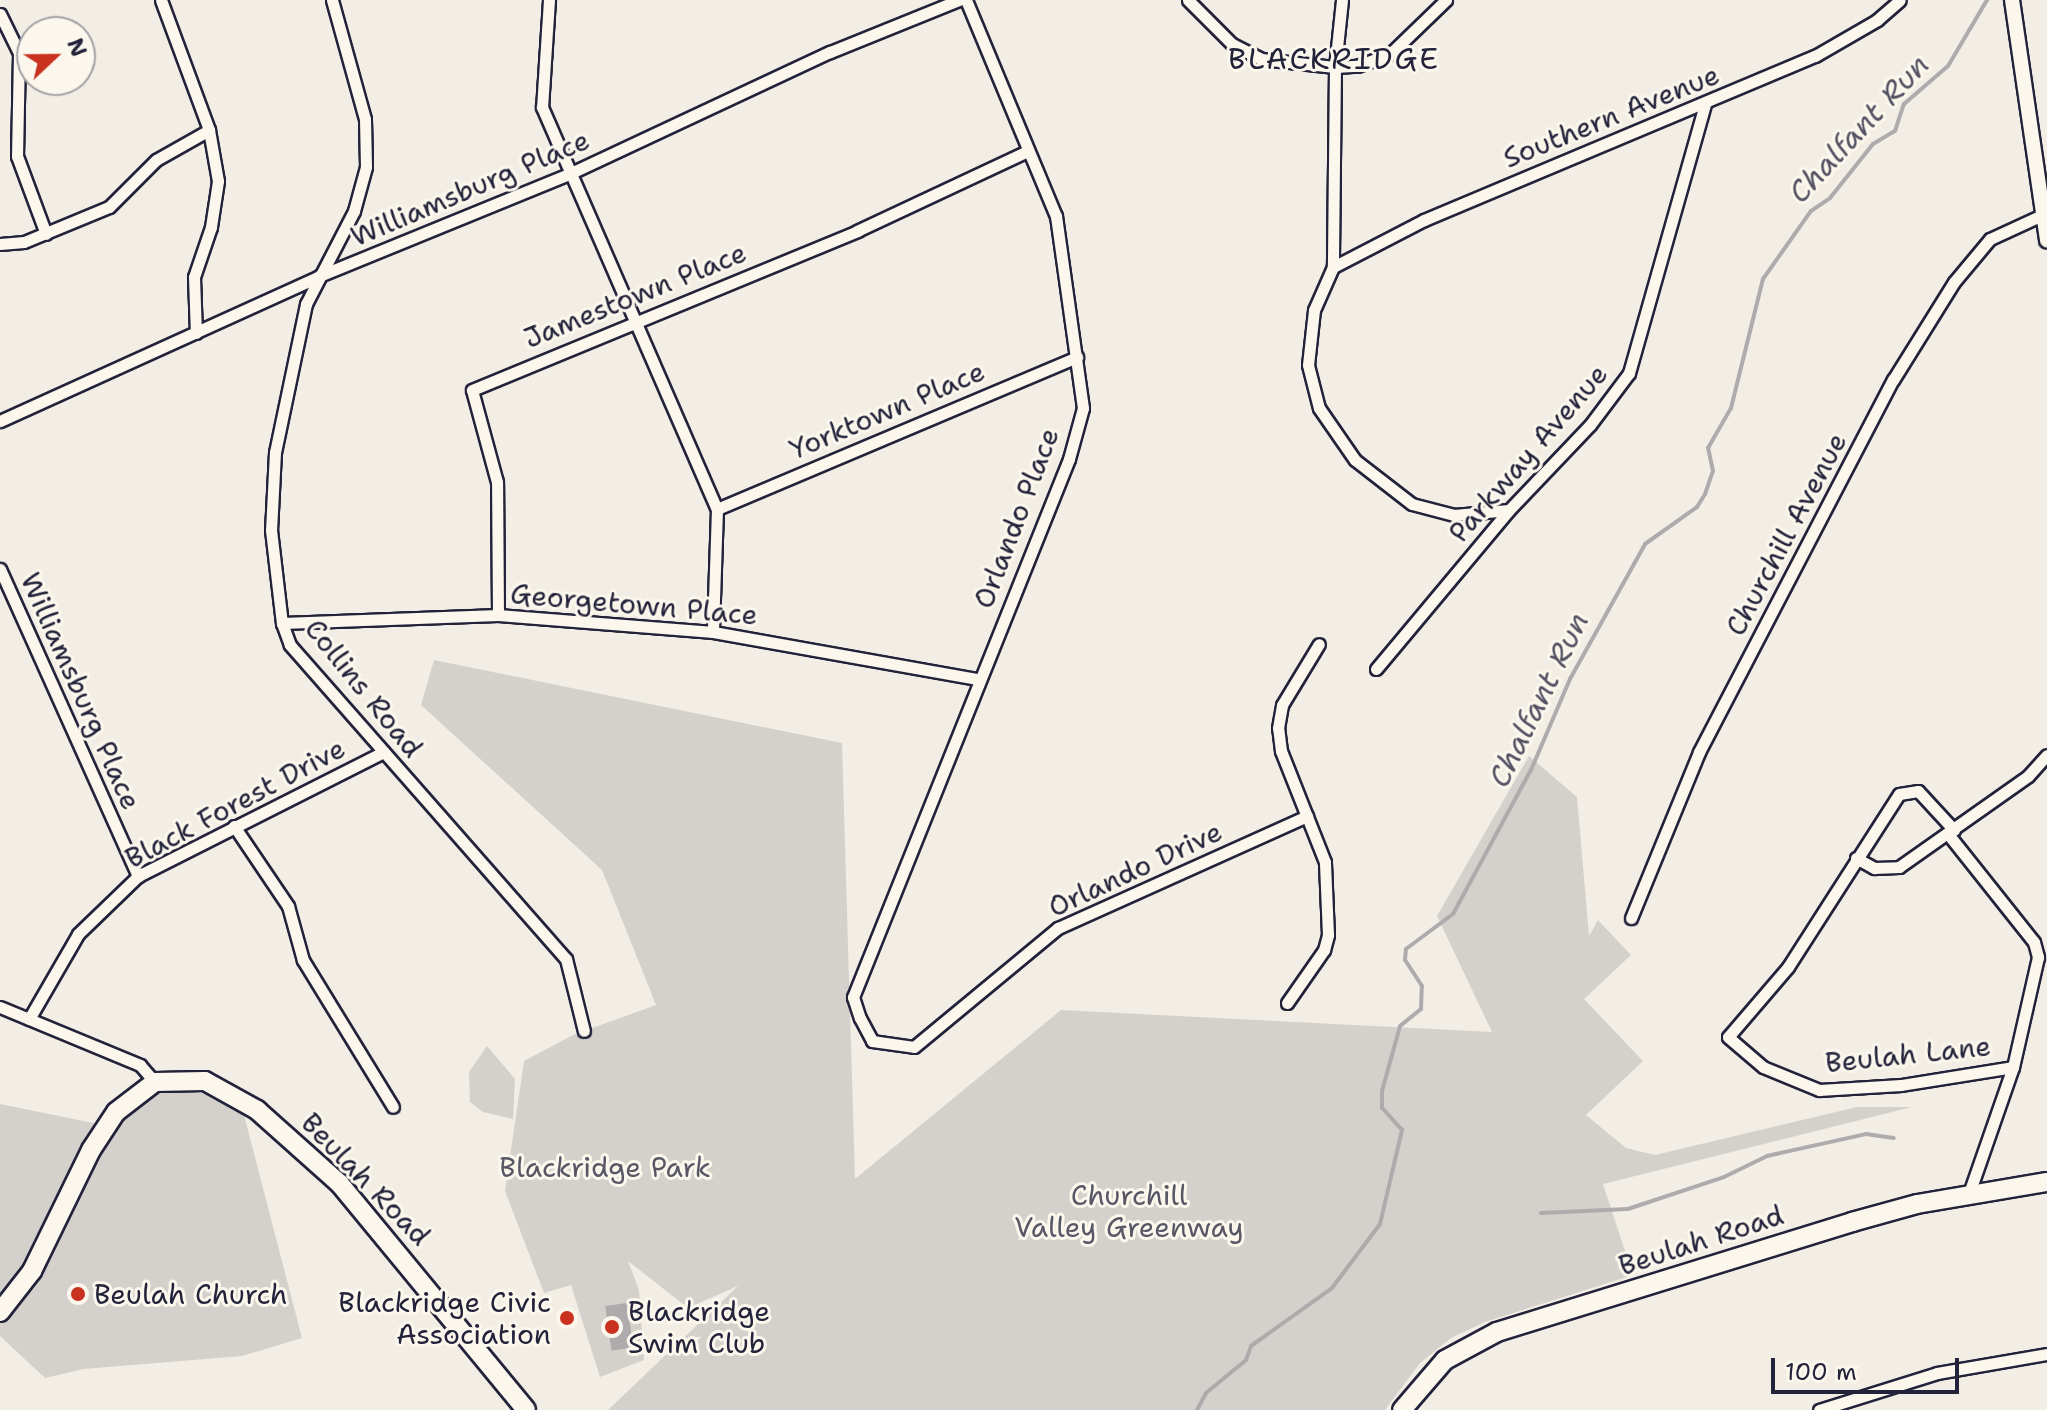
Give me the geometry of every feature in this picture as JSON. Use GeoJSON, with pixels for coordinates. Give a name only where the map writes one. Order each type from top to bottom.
{"type":"FeatureCollection","features":[{"type":"Feature","properties":{"kind":"main road","name":"Beulah Road"},"geometry":{"type":"LineString","coordinates":[[155,1082],[188,1078],[222,1087],[287,1134],[379,1228],[526,1410]]}},
{"type":"Feature","properties":{"kind":"main road"},"geometry":{"type":"LineString","coordinates":[[0,1312],[32,1271],[108,1121],[155,1082]]}},
{"type":"Feature","properties":{"kind":"main road","name":"Beulah Road"},"geometry":{"type":"LineString","coordinates":[[1402,1410],[1445,1360],[1497,1332],[1852,1222],[2047,1182]]}},
{"type":"Feature","properties":{"kind":"street"},"geometry":{"type":"LineString","coordinates":[[161,0],[209,130],[218,181],[211,227],[194,277],[196,333]]}},
{"type":"Feature","properties":{"kind":"street","name":"Collins Road"},"geometry":{"type":"LineString","coordinates":[[332,0],[365,119],[366,167],[354,211],[306,304],[275,452],[271,530],[282,623],[290,645],[566,959],[584,1031]]}},
{"type":"Feature","properties":{"kind":"street"},"geometry":{"type":"LineString","coordinates":[[549,0],[542,107],[717,509],[713,632]]}},
{"type":"Feature","properties":{"kind":"street","name":"Williamsburg Place"},"geometry":{"type":"LineString","coordinates":[[0,421],[319,276],[569,174],[830,52],[959,0]]}},
{"type":"Feature","properties":{"kind":"street","name":"Orlando Place"},"geometry":{"type":"LineString","coordinates":[[872,1041],[853,997],[978,679],[1069,459],[1083,408],[1056,216],[1026,152],[966,0]]}},
{"type":"Feature","properties":{"kind":"street"},"geometry":{"type":"LineString","coordinates":[[1188,0],[1232,44],[1261,59],[1335,67],[1357,66],[1390,54],[1446,0]]}},
{"type":"Feature","properties":{"kind":"street"},"geometry":{"type":"LineString","coordinates":[[1342,0],[1335,67],[1333,267],[1314,310],[1308,365],[1319,408],[1355,460],[1412,504],[1454,515],[1509,510]]}},
{"type":"Feature","properties":{"kind":"street","name":"Southern Avenue"},"geometry":{"type":"LineString","coordinates":[[1333,267],[1438,214],[1682,108],[1705,104],[1815,56],[1877,20],[1900,0]]}},
{"type":"Feature","properties":{"kind":"street"},"geometry":{"type":"LineString","coordinates":[[2012,0],[2040,216],[2047,240]]}},
{"type":"Feature","properties":{"kind":"street"},"geometry":{"type":"LineString","coordinates":[[0,14],[19,53],[17,156],[46,234]]}},
{"type":"Feature","properties":{"kind":"street","name":"Parkway Avenue"},"geometry":{"type":"LineString","coordinates":[[1376,669],[1509,510],[1590,425],[1629,373],[1705,104]]}},
{"type":"Feature","properties":{"kind":"street"},"geometry":{"type":"LineString","coordinates":[[0,244],[46,234],[109,207],[156,160],[209,130]]}},
{"type":"Feature","properties":{"kind":"street","name":"Jamestown Place"},"geometry":{"type":"LineString","coordinates":[[498,615],[497,482],[472,390],[857,231],[1026,152]]}},
{"type":"Feature","properties":{"kind":"street","name":"Churchill Avenue"},"geometry":{"type":"LineString","coordinates":[[1631,918],[1699,752],[1893,380],[1954,282],[1990,239],[2040,216]]}},
{"type":"Feature","properties":{"kind":"street","name":"Yorktown Place"},"geometry":{"type":"LineString","coordinates":[[717,509],[1077,357]]}},
{"type":"Feature","properties":{"kind":"street","name":"Williamsburg Place"},"geometry":{"type":"LineString","coordinates":[[0,569],[138,876]]}},
{"type":"Feature","properties":{"kind":"street","name":"Georgetown Place"},"geometry":{"type":"LineString","coordinates":[[282,623],[498,615],[713,632],[978,679]]}},
{"type":"Feature","properties":{"kind":"street"},"geometry":{"type":"LineString","coordinates":[[1287,1003],[1324,950],[1328,935],[1325,862],[1278,728],[1282,705],[1319,644]]}},
{"type":"Feature","properties":{"kind":"street","name":"Black Forest Drive"},"geometry":{"type":"LineString","coordinates":[[29,1019],[78,934],[138,876],[384,752]]}},
{"type":"Feature","properties":{"kind":"street"},"geometry":{"type":"LineString","coordinates":[[1968,1196],[2013,1067],[2036,982],[2034,942],[1951,832],[1918,791],[1899,794],[1856,858],[1874,868],[1899,867],[1951,832],[2028,776],[2047,755]]}},
{"type":"Feature","properties":{"kind":"street","name":"Orlando Drive"},"geometry":{"type":"LineString","coordinates":[[872,1041],[914,1047],[1058,928],[1307,816]]}},
{"type":"Feature","properties":{"kind":"street"},"geometry":{"type":"LineString","coordinates":[[234,826],[288,906],[303,960],[393,1107]]}},
{"type":"Feature","properties":{"kind":"street","name":"Beulah Lane"},"geometry":{"type":"LineString","coordinates":[[1856,858],[1788,967],[1728,1037],[1763,1067],[1819,1090],[1901,1085],[2013,1067]]}},
{"type":"Feature","properties":{"kind":"street"},"geometry":{"type":"LineString","coordinates":[[0,1007],[140,1065],[155,1082]]}},
{"type":"Feature","properties":{"kind":"street"},"geometry":{"type":"LineString","coordinates":[[1819,1410],[1937,1373],[2047,1354]]}},
{"type":"Feature","properties":{"kind":"green space","name":"Churchill Valley Greenway"},"geometry":{"type":"Polygon","coordinates":[[[434,660],[842,743],[855,1179],[1061,1010],[1492,1032],[1437,916],[1529,756],[1577,797],[1589,936],[1598,920],[1631,955],[1584,999],[1643,1061],[1586,1115],[1626,1148],[1655,1155],[1857,1107],[1912,1107],[1603,1184],[1633,1275],[1485,1322],[1451,1338],[1420,1363],[1385,1410],[608,1410],[738,1286],[688,1308],[628,1261],[639,1290],[644,1360],[600,1377],[571,1285],[544,1293],[505,1191],[524,1061],[573,1035],[656,1005],[602,870],[421,705],[434,660]]]}},
{"type":"Feature","properties":{"kind":"green space"},"geometry":{"type":"Polygon","coordinates":[[[487,1046],[515,1079],[513,1119],[483,1112],[470,1102],[469,1072],[487,1046]]]}},
{"type":"Feature","properties":{"kind":"green space"},"geometry":{"type":"Polygon","coordinates":[[[176,1087],[213,1096],[244,1115],[302,1338],[242,1356],[84,1369],[45,1378],[0,1336],[0,1104],[113,1127],[143,1099],[176,1087]]]}},
{"type":"Feature","properties":{"kind":"shaded area"},"geometry":{"type":"Polygon","coordinates":[[[627,1303],[633,1348],[611,1351],[605,1306],[627,1303]]]}},
{"type":"Feature","properties":{"kind":"waterway","name":"Chalfant Run"},"geometry":{"type":"LineString","coordinates":[[1197,1410],[1206,1393],[1246,1360],[1251,1346],[1332,1288],[1380,1224],[1402,1130],[1382,1108],[1382,1091],[1400,1026],[1421,1009],[1422,986],[1405,960],[1406,949],[1453,914],[1531,770],[1570,679],[1645,544],[1697,507],[1705,494],[1713,471],[1708,448],[1731,408],[1763,279],[1811,211],[1830,198],[1873,144],[1895,131],[1904,104],[1948,66],[1987,0]]}},
{"type":"Feature","properties":{"kind":"waterway"},"geometry":{"type":"LineString","coordinates":[[1541,1213],[1628,1209],[1724,1177],[1767,1156],[1866,1134],[1894,1138]]}},
{"type":"Feature","properties":{"kind":"place","name":"Beulah Church"},"geometry":{"type":"Point","coordinates":[78,1294]}},
{"type":"Feature","properties":{"kind":"place","name":"Blackridge Civic Association"},"geometry":{"type":"Point","coordinates":[567,1318]}},
{"type":"Feature","properties":{"kind":"place","name":"Blackridge Swim Club"},"geometry":{"type":"Point","coordinates":[612,1327]}},
{"type":"Feature","properties":{"kind":"district","name":"BLACKRIDGE"},"geometry":{"type":"Point","coordinates":[1334,59]}},
{"type":"Feature","properties":{"kind":"park label","name":"Blackridge Park"},"geometry":{"type":"Point","coordinates":[605,1167]}}]}
